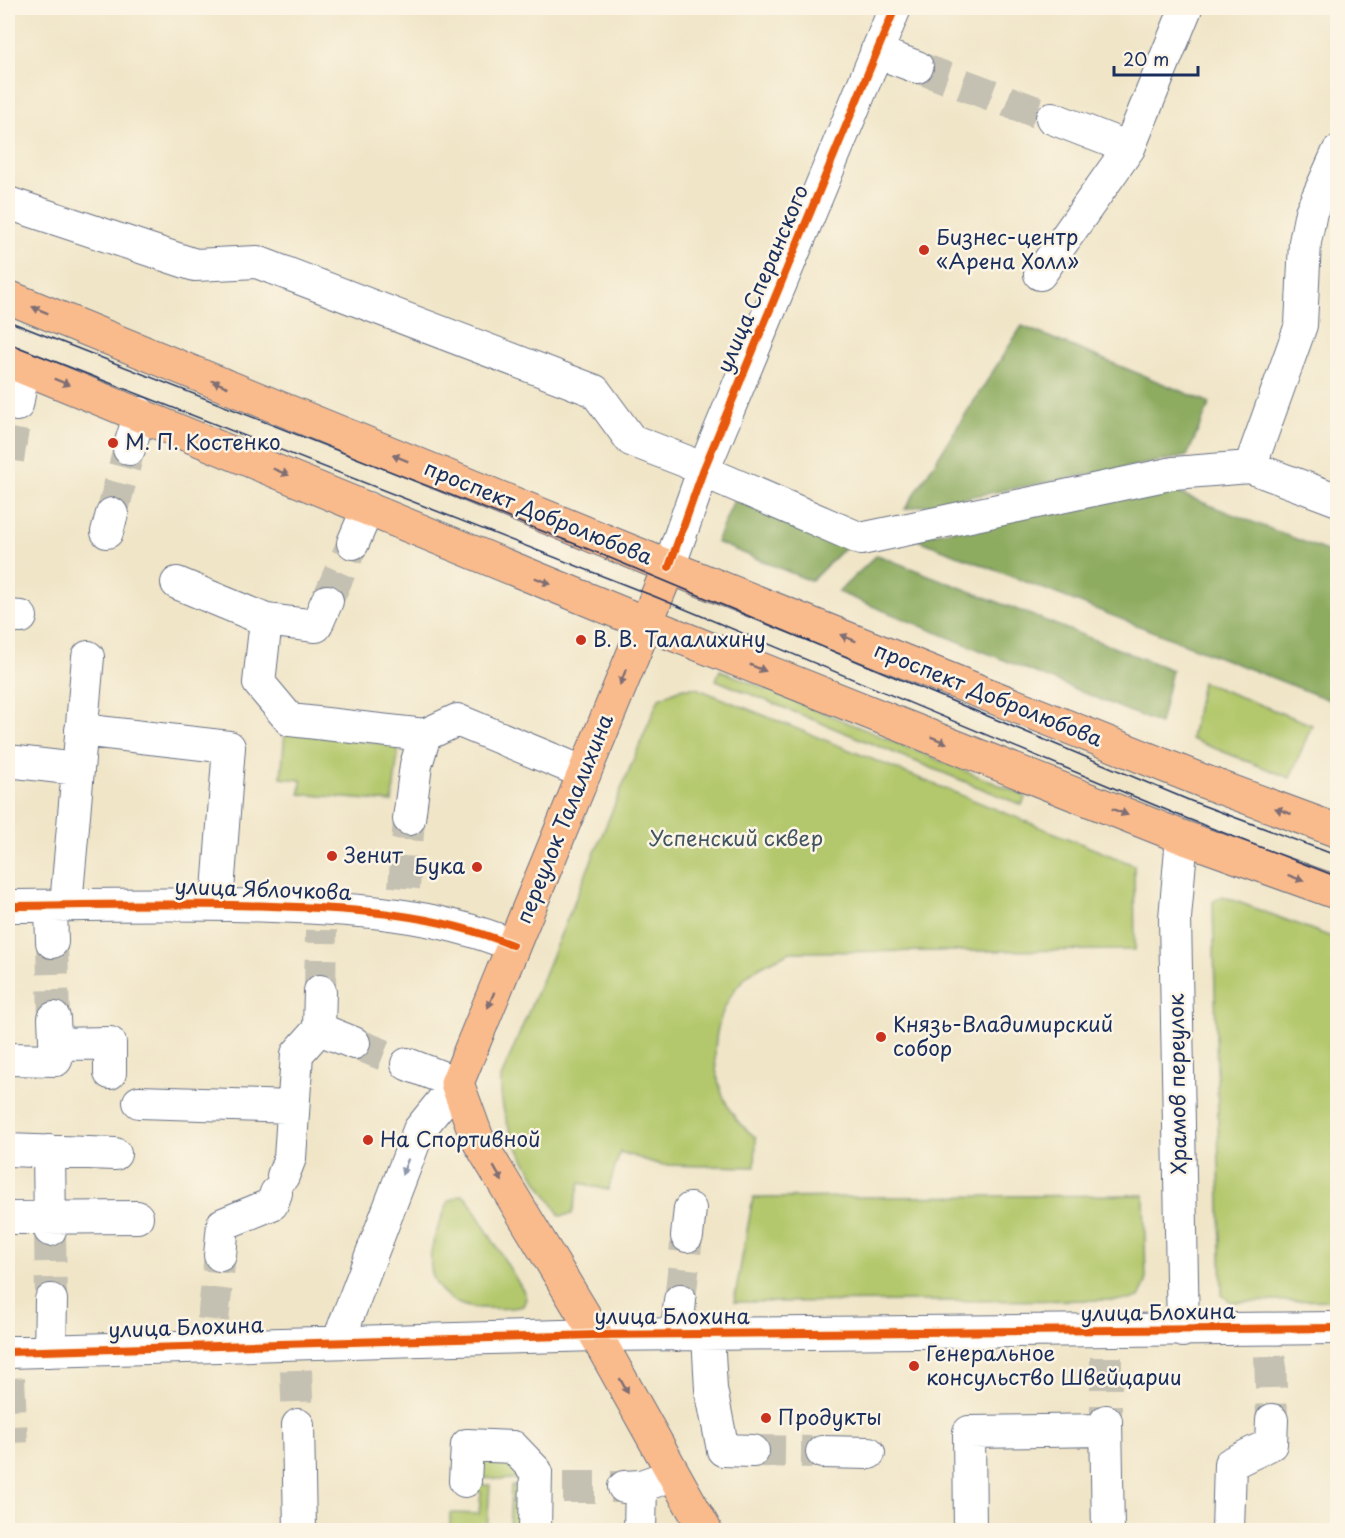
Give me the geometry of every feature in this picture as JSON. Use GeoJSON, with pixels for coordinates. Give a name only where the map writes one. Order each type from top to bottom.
{"type":"FeatureCollection","features":[{"type":"Feature","properties":{"kind":"main road","name":"проспект Добролюбова"},"geometry":{"type":"LineString","coordinates":[[8,297],[669,567],[1203,781],[1338,831]]}},
{"type":"Feature","properties":{"kind":"main road"},"geometry":{"type":"LineString","coordinates":[[16,364],[140,413],[645,623],[1182,837],[1338,893]]}},
{"type":"Feature","properties":{"kind":"main road","name":"улица Сперанского"},"geometry":{"type":"LineString","coordinates":[[645,623],[669,567]]}},
{"type":"Feature","properties":{"kind":"main road","name":"переулок Талалихина"},"geometry":{"type":"LineString","coordinates":[[457,1083],[645,623]]}},
{"type":"Feature","properties":{"kind":"main road"},"geometry":{"type":"LineString","coordinates":[[457,1083],[477,1138],[596,1335],[705,1530]]}},
{"type":"Feature","properties":{"kind":"street","name":"улица Сперанского"},"geometry":{"type":"LineString","coordinates":[[669,567],[703,471],[895,8]]}},
{"type":"Feature","properties":{"kind":"street"},"geometry":{"type":"LineString","coordinates":[[1040,274],[1129,148],[1186,8]]}},
{"type":"Feature","properties":{"kind":"street"},"geometry":{"type":"LineString","coordinates":[[876,52],[917,67]]}},
{"type":"Feature","properties":{"kind":"street"},"geometry":{"type":"LineString","coordinates":[[1052,118],[1129,148]]}},
{"type":"Feature","properties":{"kind":"street"},"geometry":{"type":"LineString","coordinates":[[1250,467],[1301,325],[1305,242],[1311,212],[1338,152]]}},
{"type":"Feature","properties":{"kind":"street"},"geometry":{"type":"LineString","coordinates":[[8,203],[195,265],[257,262],[595,392],[632,440],[861,538],[1174,473],[1250,467],[1338,500]]}},
{"type":"Feature","properties":{"kind":"street"},"geometry":{"type":"LineString","coordinates":[[16,364],[17,405]]}},
{"type":"Feature","properties":{"kind":"street"},"geometry":{"type":"LineString","coordinates":[[129,449],[140,413]]}},
{"type":"Feature","properties":{"kind":"street"},"geometry":{"type":"LineString","coordinates":[[353,543],[368,508]]}},
{"type":"Feature","properties":{"kind":"street"},"geometry":{"type":"LineString","coordinates":[[177,583],[266,620],[316,626],[327,601]]}},
{"type":"Feature","properties":{"kind":"street"},"geometry":{"type":"LineString","coordinates":[[266,620],[259,683],[290,720],[425,735],[457,720],[585,773]]}},
{"type":"Feature","properties":{"kind":"street"},"geometry":{"type":"LineString","coordinates":[[52,942],[77,769],[88,657]]}},
{"type":"Feature","properties":{"kind":"street"},"geometry":{"type":"LineString","coordinates":[[81,730],[229,747],[217,904]]}},
{"type":"Feature","properties":{"kind":"street"},"geometry":{"type":"LineString","coordinates":[[409,819],[416,765],[425,735]]}},
{"type":"Feature","properties":{"kind":"street"},"geometry":{"type":"LineString","coordinates":[[8,761],[77,769]]}},
{"type":"Feature","properties":{"kind":"street","name":"Храмов переулок"},"geometry":{"type":"LineString","coordinates":[[1182,837],[1175,918],[1183,1330]]}},
{"type":"Feature","properties":{"kind":"street","name":"улица Яблочкова"},"geometry":{"type":"LineString","coordinates":[[8,906],[217,904],[320,919],[403,902],[512,945]]}},
{"type":"Feature","properties":{"kind":"street"},"geometry":{"type":"LineString","coordinates":[[220,1255],[223,1224],[272,1204],[290,1158],[297,1054],[319,1029],[320,991]]}},
{"type":"Feature","properties":{"kind":"street"},"geometry":{"type":"LineString","coordinates":[[319,1029],[354,1043]]}},
{"type":"Feature","properties":{"kind":"street"},"geometry":{"type":"LineString","coordinates":[[8,1059],[56,1060],[54,1031],[110,1043],[110,1073]]}},
{"type":"Feature","properties":{"kind":"street"},"geometry":{"type":"LineString","coordinates":[[407,1064],[457,1083]]}},
{"type":"Feature","properties":{"kind":"street","name":"переулок Талалихина"},"geometry":{"type":"LineString","coordinates":[[338,1342],[419,1130],[457,1083]]}},
{"type":"Feature","properties":{"kind":"street"},"geometry":{"type":"LineString","coordinates":[[139,1102],[293,1107]]}},
{"type":"Feature","properties":{"kind":"street"},"geometry":{"type":"LineString","coordinates":[[8,1150],[115,1154]]}},
{"type":"Feature","properties":{"kind":"street"},"geometry":{"type":"LineString","coordinates":[[49,1151],[50,1224]]}},
{"type":"Feature","properties":{"kind":"street"},"geometry":{"type":"LineString","coordinates":[[8,1218],[50,1224],[137,1217]]}},
{"type":"Feature","properties":{"kind":"street"},"geometry":{"type":"LineString","coordinates":[[50,1351],[51,1300]]}},
{"type":"Feature","properties":{"kind":"street"},"geometry":{"type":"LineString","coordinates":[[677,1335],[680,1300]]}},
{"type":"Feature","properties":{"kind":"street","name":"улица Блохина"},"geometry":{"type":"LineString","coordinates":[[8,1360],[50,1351],[212,1333],[296,1357],[338,1342],[596,1335],[708,1335],[1106,1345],[1183,1330],[1270,1343],[1338,1328]]}},
{"type":"Feature","properties":{"kind":"street"},"geometry":{"type":"LineString","coordinates":[[708,1335],[711,1389],[723,1450],[753,1451]]}},
{"type":"Feature","properties":{"kind":"street"},"geometry":{"type":"LineString","coordinates":[[1228,1530],[1230,1464],[1271,1444],[1272,1420]]}},
{"type":"Feature","properties":{"kind":"street"},"geometry":{"type":"LineString","coordinates":[[298,1425],[300,1530]]}},
{"type":"Feature","properties":{"kind":"street"},"geometry":{"type":"LineString","coordinates":[[970,1530],[969,1432],[1106,1426],[1108,1530]]}},
{"type":"Feature","properties":{"kind":"street"},"geometry":{"type":"LineString","coordinates":[[465,1481],[467,1445],[513,1447],[549,1487],[535,1530]]}},
{"type":"Feature","properties":{"kind":"street"},"geometry":{"type":"LineString","coordinates":[[822,1452],[869,1453]]}},
{"type":"Feature","properties":{"kind":"street"},"geometry":{"type":"LineString","coordinates":[[640,1530],[632,1486],[673,1475]]}},
{"type":"Feature","properties":{"kind":"green space"},"geometry":{"type":"Polygon","coordinates":[[[1022,326],[1210,403],[1187,456],[905,509],[1022,326]]]}},
{"type":"Feature","properties":{"kind":"green space"},"geometry":{"type":"Polygon","coordinates":[[[1163,487],[1337,555],[1337,703],[913,538],[1163,487]]]}},
{"type":"Feature","properties":{"kind":"green space"},"geometry":{"type":"Polygon","coordinates":[[[734,500],[849,543],[811,581],[716,542],[734,500]]]}},
{"type":"Feature","properties":{"kind":"green space"},"geometry":{"type":"Polygon","coordinates":[[[877,555],[1172,670],[1160,724],[838,592],[877,555]]]}},
{"type":"Feature","properties":{"kind":"green space"},"geometry":{"type":"Polygon","coordinates":[[[720,670],[1026,796],[1022,805],[716,680],[720,670]]]}},
{"type":"Feature","properties":{"kind":"green space"},"geometry":{"type":"Polygon","coordinates":[[[1202,682],[1312,725],[1290,778],[1191,739],[1202,682]]]}},
{"type":"Feature","properties":{"kind":"green space","name":"Успенский сквер"},"geometry":{"type":"Polygon","coordinates":[[[683,688],[696,688],[1134,865],[1135,950],[790,952],[753,971],[736,989],[719,1024],[715,1044],[719,1084],[726,1102],[738,1122],[756,1138],[755,1167],[661,1165],[620,1152],[608,1190],[580,1183],[572,1214],[560,1216],[511,1133],[501,1097],[501,1078],[659,698],[683,688]]]}},
{"type":"Feature","properties":{"kind":"green space"},"geometry":{"type":"Polygon","coordinates":[[[285,732],[399,745],[392,802],[300,794],[301,780],[281,778],[285,732]]]}},
{"type":"Feature","properties":{"kind":"green space"},"geometry":{"type":"Polygon","coordinates":[[[1222,896],[1337,939],[1337,1300],[1231,1302],[1222,1295],[1213,902],[1222,896]]]}},
{"type":"Feature","properties":{"kind":"green space"},"geometry":{"type":"Polygon","coordinates":[[[462,1195],[467,1198],[524,1292],[526,1299],[523,1306],[513,1308],[467,1307],[451,1299],[438,1286],[432,1275],[431,1263],[434,1238],[449,1201],[462,1195]]]}},
{"type":"Feature","properties":{"kind":"green space"},"geometry":{"type":"Polygon","coordinates":[[[1144,1195],[1146,1282],[1139,1297],[1130,1300],[734,1302],[753,1198],[1144,1195]]]}},
{"type":"Feature","properties":{"kind":"green space"},"geometry":{"type":"Polygon","coordinates":[[[485,1461],[518,1463],[523,1480],[478,1478],[478,1467],[485,1461]]]}},
{"type":"Feature","properties":{"kind":"green space"},"geometry":{"type":"Polygon","coordinates":[[[477,1485],[490,1485],[487,1530],[450,1530],[450,1513],[479,1514],[481,1492],[477,1491],[477,1485]]]}},
{"type":"Feature","properties":{"kind":"green space"},"geometry":{"type":"Polygon","coordinates":[[[511,1486],[523,1486],[522,1530],[509,1530],[511,1486]]]}},
{"type":"Feature","properties":{"kind":"tunnel"},"geometry":{"type":"LineString","coordinates":[[917,67],[1052,118]]}},
{"type":"Feature","properties":{"kind":"tunnel"},"geometry":{"type":"LineString","coordinates":[[8,460],[17,405]]}},
{"type":"Feature","properties":{"kind":"tunnel"},"geometry":{"type":"LineString","coordinates":[[112,514],[129,449]]}},
{"type":"Feature","properties":{"kind":"tunnel"},"geometry":{"type":"LineString","coordinates":[[327,601],[353,543]]}},
{"type":"Feature","properties":{"kind":"tunnel"},"geometry":{"type":"LineString","coordinates":[[404,888],[409,819]]}},
{"type":"Feature","properties":{"kind":"tunnel"},"geometry":{"type":"LineString","coordinates":[[320,991],[321,930]]}},
{"type":"Feature","properties":{"kind":"tunnel"},"geometry":{"type":"LineString","coordinates":[[52,942],[54,1018]]}},
{"type":"Feature","properties":{"kind":"tunnel"},"geometry":{"type":"LineString","coordinates":[[354,1043],[407,1064]]}},
{"type":"Feature","properties":{"kind":"tunnel"},"geometry":{"type":"LineString","coordinates":[[50,1230],[51,1300]]}},
{"type":"Feature","properties":{"kind":"tunnel"},"geometry":{"type":"LineString","coordinates":[[680,1300],[687,1236]]}},
{"type":"Feature","properties":{"kind":"tunnel"},"geometry":{"type":"LineString","coordinates":[[213,1320],[220,1255]]}},
{"type":"Feature","properties":{"kind":"tunnel"},"geometry":{"type":"LineString","coordinates":[[1270,1356],[1272,1420]]}},
{"type":"Feature","properties":{"kind":"tunnel"},"geometry":{"type":"LineString","coordinates":[[1106,1357],[1106,1421]]}},
{"type":"Feature","properties":{"kind":"tunnel"},"geometry":{"type":"LineString","coordinates":[[296,1370],[298,1425]]}},
{"type":"Feature","properties":{"kind":"tunnel"},"geometry":{"type":"LineString","coordinates":[[9,1378],[12,1443]]}},
{"type":"Feature","properties":{"kind":"tunnel"},"geometry":{"type":"LineString","coordinates":[[753,1451],[822,1452]]}},
{"type":"Feature","properties":{"kind":"tunnel"},"geometry":{"type":"LineString","coordinates":[[563,1487],[624,1487]]}},
{"type":"Feature","properties":{"kind":"tram line"},"geometry":{"type":"LineString","coordinates":[[8,321],[598,553],[1191,801],[1338,856]]}},
{"type":"Feature","properties":{"kind":"tram line"},"geometry":{"type":"LineString","coordinates":[[8,343],[656,597],[1188,819],[1338,877]]}},
{"type":"Feature","properties":{"kind":"cycle path"},"geometry":{"type":"LineString","coordinates":[[669,567],[703,471],[895,8]]}},
{"type":"Feature","properties":{"kind":"cycle path"},"geometry":{"type":"LineString","coordinates":[[8,906],[140,904],[272,906],[364,911],[424,919],[483,934],[512,945]]}},
{"type":"Feature","properties":{"kind":"cycle path"},"geometry":{"type":"LineString","coordinates":[[8,1352],[596,1335],[1338,1328]]}},
{"type":"Feature","properties":{"kind":"place","name":"Бизнес-центр «Арена Холл»"},"geometry":{"type":"Point","coordinates":[924,250]}},
{"type":"Feature","properties":{"kind":"place","name":"М. П. Костенко"},"geometry":{"type":"Point","coordinates":[113,443]}},
{"type":"Feature","properties":{"kind":"place","name":"В. В. Талалихину"},"geometry":{"type":"Point","coordinates":[581,640]}},
{"type":"Feature","properties":{"kind":"place","name":"Зенит"},"geometry":{"type":"Point","coordinates":[332,856]}},
{"type":"Feature","properties":{"kind":"place","name":"Бука"},"geometry":{"type":"Point","coordinates":[477,867]}},
{"type":"Feature","properties":{"kind":"place","name":"Князь-Владимирский собор"},"geometry":{"type":"Point","coordinates":[881,1037]}},
{"type":"Feature","properties":{"kind":"place","name":"На Спортивной"},"geometry":{"type":"Point","coordinates":[368,1140]}},
{"type":"Feature","properties":{"kind":"place","name":"Генеральное консульство Швейцарии"},"geometry":{"type":"Point","coordinates":[914,1366]}},
{"type":"Feature","properties":{"kind":"place","name":"Продукты"},"geometry":{"type":"Point","coordinates":[766,1418]}}]}
